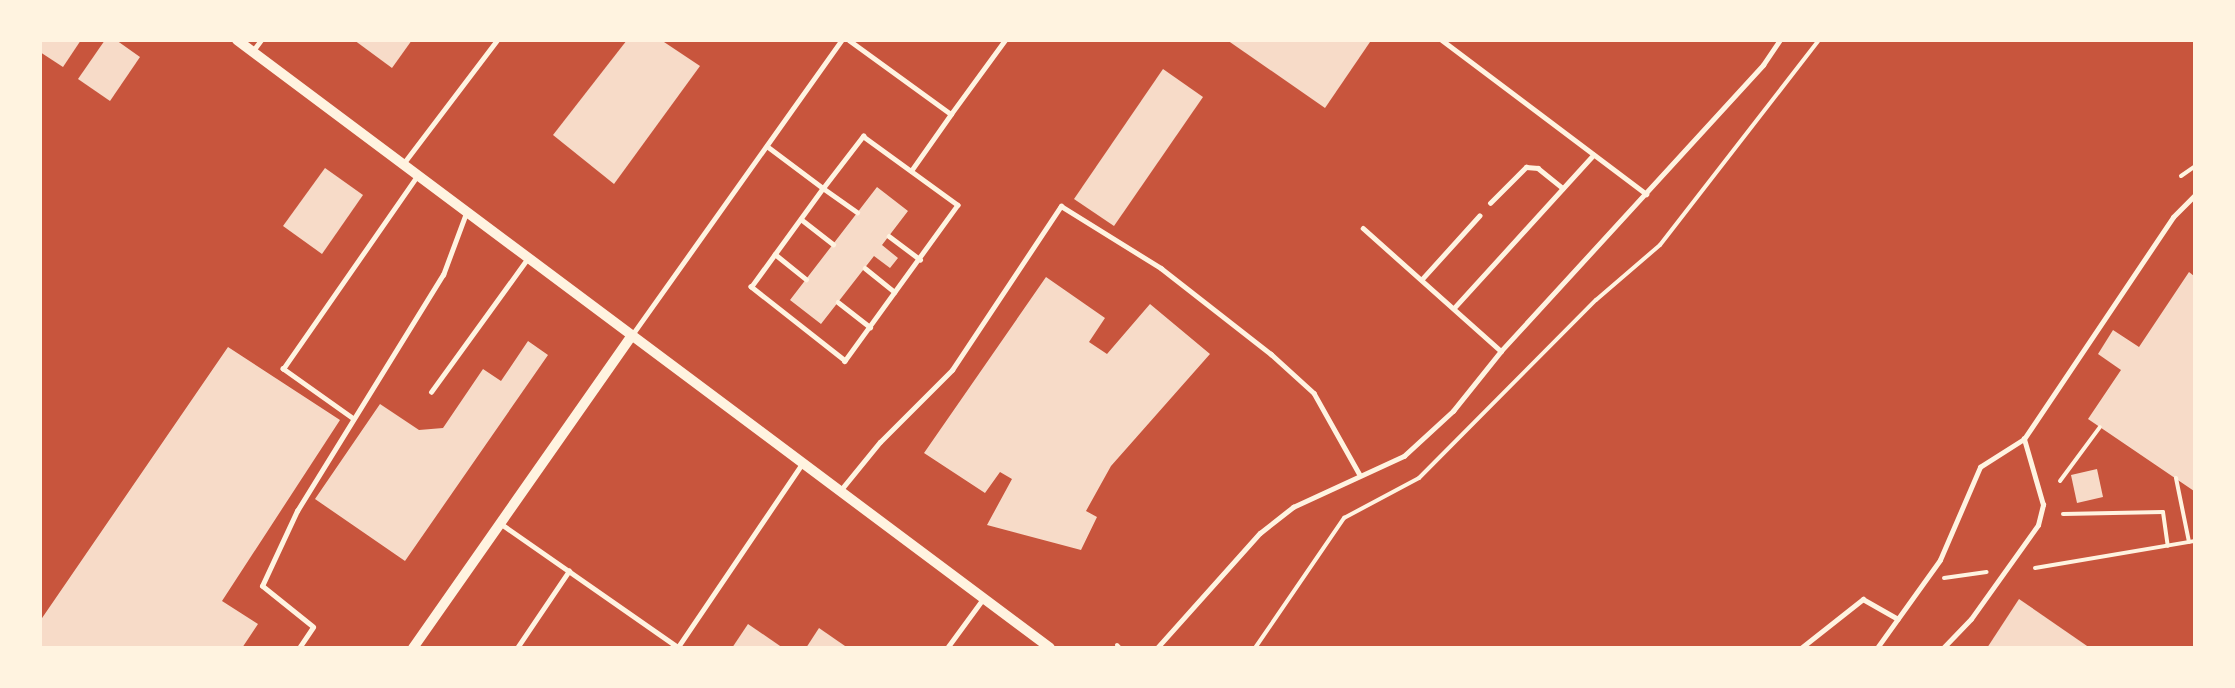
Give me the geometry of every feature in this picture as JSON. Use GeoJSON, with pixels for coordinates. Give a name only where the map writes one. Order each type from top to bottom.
{"type":"FeatureCollection","features":[{"type":"Feature","properties":{"kind":"street"},"geometry":{"type":"LineString","coordinates":[[237,40],[1050,648]]}},
{"type":"Feature","properties":{"kind":"street"},"geometry":{"type":"LineString","coordinates":[[413,648],[632,335]]}},
{"type":"Feature","properties":{"kind":"lane"},"geometry":{"type":"LineString","coordinates":[[252,52],[261,40]]}},
{"type":"Feature","properties":{"kind":"lane"},"geometry":{"type":"LineString","coordinates":[[402,164],[497,40]]}},
{"type":"Feature","properties":{"kind":"lane"},"geometry":{"type":"LineString","coordinates":[[632,335],[842,40]]}},
{"type":"Feature","properties":{"kind":"lane"},"geometry":{"type":"LineString","coordinates":[[849,40],[951,114]]}},
{"type":"Feature","properties":{"kind":"lane"},"geometry":{"type":"LineString","coordinates":[[911,171],[1005,40]]}},
{"type":"Feature","properties":{"kind":"lane"},"geometry":{"type":"LineString","coordinates":[[1442,40],[1646,194]]}},
{"type":"Feature","properties":{"kind":"lane"},"geometry":{"type":"LineString","coordinates":[[1157,648],[1260,532],[1293,507],[1404,456],[1452,411],[1502,351],[1646,194],[1780,40]]}},
{"type":"Feature","properties":{"kind":"lane"},"geometry":{"type":"LineString","coordinates":[[863,136],[958,205],[845,361],[751,287],[823,188],[863,136]]}},
{"type":"Feature","properties":{"kind":"lane"},"geometry":{"type":"LineString","coordinates":[[768,146],[857,212]]}},
{"type":"Feature","properties":{"kind":"lane"},"geometry":{"type":"LineString","coordinates":[[1454,308],[1593,155]]}},
{"type":"Feature","properties":{"kind":"lane"},"geometry":{"type":"LineString","coordinates":[[1490,203],[1526,167],[1538,168],[1563,188]]}},
{"type":"Feature","properties":{"kind":"lane"},"geometry":{"type":"LineString","coordinates":[[352,418],[283,369],[418,175]]}},
{"type":"Feature","properties":{"kind":"lane"},"geometry":{"type":"LineString","coordinates":[[1877,648],[1940,560],[1980,467],[2024,439],[2173,217],[2194,196]]}},
{"type":"Feature","properties":{"kind":"lane"},"geometry":{"type":"LineString","coordinates":[[840,491],[880,442],[952,370],[1061,206],[1161,268],[1271,354],[1314,393],[1360,475]]}},
{"type":"Feature","properties":{"kind":"lane"},"geometry":{"type":"LineString","coordinates":[[299,648],[313,627],[262,586],[297,511],[352,418],[443,275],[467,212]]}},
{"type":"Feature","properties":{"kind":"lane"},"geometry":{"type":"LineString","coordinates":[[1423,278],[1479,216]]}},
{"type":"Feature","properties":{"kind":"lane"},"geometry":{"type":"LineString","coordinates":[[801,219],[833,244]]}},
{"type":"Feature","properties":{"kind":"lane"},"geometry":{"type":"LineString","coordinates":[[1363,228],[1423,278],[1502,351]]}},
{"type":"Feature","properties":{"kind":"lane"},"geometry":{"type":"LineString","coordinates":[[889,236],[920,259]]}},
{"type":"Feature","properties":{"kind":"lane"},"geometry":{"type":"LineString","coordinates":[[775,254],[806,279]]}},
{"type":"Feature","properties":{"kind":"lane"},"geometry":{"type":"LineString","coordinates":[[431,392],[528,257]]}},
{"type":"Feature","properties":{"kind":"lane"},"geometry":{"type":"LineString","coordinates":[[865,268],[895,292]]}},
{"type":"Feature","properties":{"kind":"lane"},"geometry":{"type":"LineString","coordinates":[[838,302],[870,327]]}},
{"type":"Feature","properties":{"kind":"lane"},"geometry":{"type":"LineString","coordinates":[[1943,648],[1971,619],[2038,525],[2043,505],[2024,439]]}},
{"type":"Feature","properties":{"kind":"lane"},"geometry":{"type":"LineString","coordinates":[[500,523],[678,647],[803,463]]}},
{"type":"Feature","properties":{"kind":"lane"},"geometry":{"type":"LineString","coordinates":[[517,648],[568,571]]}},
{"type":"Feature","properties":{"kind":"lane"},"geometry":{"type":"LineString","coordinates":[[947,648],[984,598]]}},
{"type":"Feature","properties":{"kind":"lane"},"geometry":{"type":"LineString","coordinates":[[1801,648],[1863,599],[1898,619]]}},
{"type":"Feature","properties":{"kind":"path"},"geometry":{"type":"LineString","coordinates":[[1255,648],[1344,518],[1419,478],[1596,300],[1660,245],[1819,40]]}},
{"type":"Feature","properties":{"kind":"path"},"geometry":{"type":"LineString","coordinates":[[2181,176],[2194,167]]}},
{"type":"Feature","properties":{"kind":"path"},"geometry":{"type":"LineString","coordinates":[[2060,481],[2100,427]]}},
{"type":"Feature","properties":{"kind":"path"},"geometry":{"type":"LineString","coordinates":[[2035,568],[2192,542],[2176,478]]}},
{"type":"Feature","properties":{"kind":"path"},"geometry":{"type":"LineString","coordinates":[[2063,514],[2163,512],[2168,546]]}},
{"type":"Feature","properties":{"kind":"path"},"geometry":{"type":"LineString","coordinates":[[1924,581],[1994,572]]}},
{"type":"Feature","properties":{"kind":"building"},"geometry":{"type":"Polygon","coordinates":[[[40,40],[81,40],[63,67],[40,52],[40,40]]]}},
{"type":"Feature","properties":{"kind":"building"},"geometry":{"type":"Polygon","coordinates":[[[105,40],[116,40],[140,57],[110,101],[78,79],[105,40]]]}},
{"type":"Feature","properties":{"kind":"building"},"geometry":{"type":"Polygon","coordinates":[[[354,40],[412,40],[392,68],[354,40]]]}},
{"type":"Feature","properties":{"kind":"building"},"geometry":{"type":"Polygon","coordinates":[[[627,40],[661,40],[700,66],[614,184],[553,135],[627,40]]]}},
{"type":"Feature","properties":{"kind":"building"},"geometry":{"type":"Polygon","coordinates":[[[1227,40],[1368,40],[1370,42],[1325,108],[1227,40]]]}},
{"type":"Feature","properties":{"kind":"building"},"geometry":{"type":"Polygon","coordinates":[[[1163,69],[1203,97],[1114,226],[1074,199],[1163,69]]]}},
{"type":"Feature","properties":{"kind":"building"},"geometry":{"type":"Polygon","coordinates":[[[325,168],[363,195],[322,254],[283,226],[325,168]]]}},
{"type":"Feature","properties":{"kind":"building"},"geometry":{"type":"Polygon","coordinates":[[[877,187],[908,211],[882,245],[898,258],[890,268],[874,256],[821,324],[790,300],[877,187]]]}},
{"type":"Feature","properties":{"kind":"building"},"geometry":{"type":"Polygon","coordinates":[[[2189,272],[2194,276],[2194,491],[2088,419],[2121,370],[2098,354],[2113,330],[2139,347],[2189,272]]]}},
{"type":"Feature","properties":{"kind":"building"},"geometry":{"type":"Polygon","coordinates":[[[1046,277],[1105,318],[1089,342],[1107,354],[1150,304],[1210,354],[1111,466],[1086,511],[1097,517],[1081,550],[987,525],[1012,479],[1000,472],[985,493],[924,453],[1046,277]]]}},
{"type":"Feature","properties":{"kind":"building"},"geometry":{"type":"Polygon","coordinates":[[[528,341],[548,355],[405,561],[315,499],[380,404],[419,430],[443,428],[483,369],[501,381],[528,341]]]}},
{"type":"Feature","properties":{"kind":"building"},"geometry":{"type":"Polygon","coordinates":[[[228,347],[340,420],[222,601],[258,624],[242,648],[40,648],[40,621],[228,347]]]}},
{"type":"Feature","properties":{"kind":"building"},"geometry":{"type":"Polygon","coordinates":[[[2097,469],[2103,497],[2077,503],[2071,475],[2097,469]]]}},
{"type":"Feature","properties":{"kind":"building"},"geometry":{"type":"Polygon","coordinates":[[[2019,599],[2090,648],[1987,648],[2019,599]]]}},
{"type":"Feature","properties":{"kind":"building"},"geometry":{"type":"Polygon","coordinates":[[[748,624],[783,648],[732,648],[748,624]]]}},
{"type":"Feature","properties":{"kind":"building"},"geometry":{"type":"Polygon","coordinates":[[[819,628],[845,646],[844,648],[806,648],[819,628]]]}}]}
